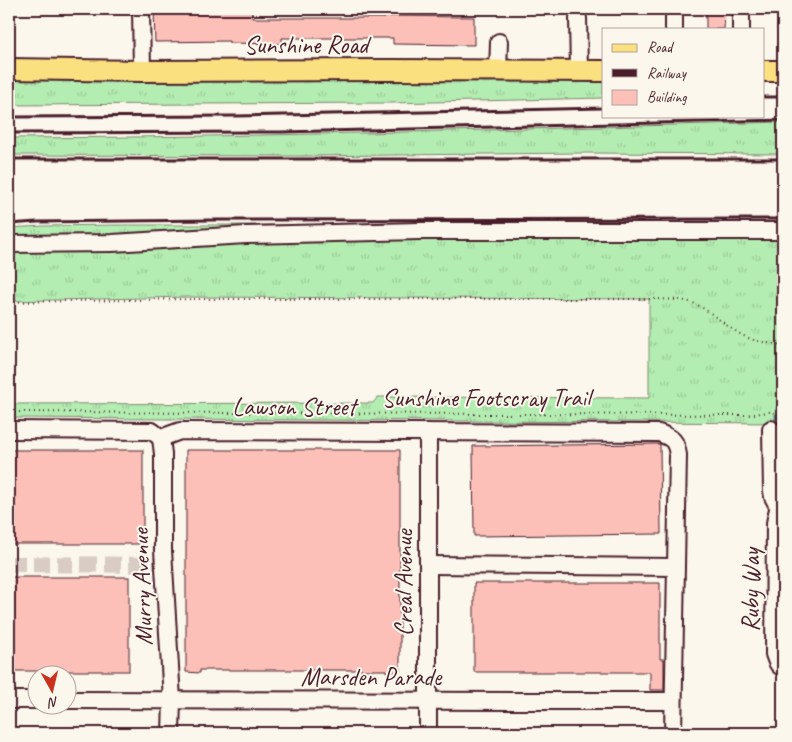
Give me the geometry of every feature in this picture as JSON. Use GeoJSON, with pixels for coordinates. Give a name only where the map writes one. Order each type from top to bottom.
{"type":"FeatureCollection","features":[{"type":"Feature","properties":{"kind":"main road","name":"Sunshine Road"},"geometry":{"type":"LineString","coordinates":[[9,69],[142,71],[602,71]]}},
{"type":"Feature","properties":{"kind":"main road"},"geometry":{"type":"LineString","coordinates":[[764,71],[783,71]]}},
{"type":"Feature","properties":{"kind":"street"},"geometry":{"type":"LineString","coordinates":[[141,9],[142,71]]}},
{"type":"Feature","properties":{"kind":"street"},"geometry":{"type":"LineString","coordinates":[[741,9],[741,28]]}},
{"type":"Feature","properties":{"kind":"street"},"geometry":{"type":"LineString","coordinates":[[578,18],[579,71]]}},
{"type":"Feature","properties":{"kind":"street"},"geometry":{"type":"LineString","coordinates":[[498,71],[499,42]]}},
{"type":"Feature","properties":{"kind":"street"},"geometry":{"type":"LineString","coordinates":[[9,244],[112,243],[246,235],[420,231],[783,231]]}},
{"type":"Feature","properties":{"kind":"street","name":"Ruby Way"},"geometry":{"type":"LineString","coordinates":[[771,429],[772,491],[773,497],[782,509],[777,513],[775,523],[774,654],[776,660],[783,668]]}},
{"type":"Feature","properties":{"kind":"street"},"geometry":{"type":"LineString","coordinates":[[9,430],[152,431],[161,438]]}},
{"type":"Feature","properties":{"kind":"street","name":"Lawson Street"},"geometry":{"type":"LineString","coordinates":[[161,438],[180,431],[659,433],[669,436],[676,445],[678,455],[676,567]]}},
{"type":"Feature","properties":{"kind":"street","name":"Creal Avenue"},"geometry":{"type":"LineString","coordinates":[[428,432],[428,733]]}},
{"type":"Feature","properties":{"kind":"street","name":"Murry Avenue"},"geometry":{"type":"LineString","coordinates":[[161,438],[164,454],[163,565],[172,700],[171,733]]}},
{"type":"Feature","properties":{"kind":"street"},"geometry":{"type":"LineString","coordinates":[[428,565],[676,567],[673,733]]}},
{"type":"Feature","properties":{"kind":"street"},"geometry":{"type":"LineString","coordinates":[[9,700],[28,700]]}},
{"type":"Feature","properties":{"kind":"street","name":"Marsden Parade"},"geometry":{"type":"LineString","coordinates":[[78,700],[673,701]]}},
{"type":"Feature","properties":{"kind":"path"},"geometry":{"type":"LineString","coordinates":[[9,302],[197,299],[658,299],[683,301],[693,304],[707,311],[742,336],[783,345]]}},
{"type":"Feature","properties":{"kind":"path","name":"Sunshine Footscray Trail"},"geometry":{"type":"LineString","coordinates":[[9,412],[746,415],[773,412],[783,414]]}},
{"type":"Feature","properties":{"kind":"green space"},"geometry":{"type":"Polygon","coordinates":[[[9,80],[602,81],[602,98],[391,103],[9,105],[9,80]]]}},
{"type":"Feature","properties":{"kind":"green space"},"geometry":{"type":"Polygon","coordinates":[[[783,122],[783,154],[9,155],[9,138],[493,130],[783,122]]]}},
{"type":"Feature","properties":{"kind":"green space"},"geometry":{"type":"Polygon","coordinates":[[[783,223],[783,423],[9,418],[9,404],[373,403],[378,397],[649,398],[649,299],[188,297],[9,301],[9,228],[118,225],[783,223]]]}},
{"type":"Feature","properties":{"kind":"building"},"geometry":{"type":"Polygon","coordinates":[[[154,9],[252,9],[252,18],[474,17],[474,45],[393,44],[393,38],[282,38],[282,44],[229,43],[229,41],[155,42],[154,9]]]}},
{"type":"Feature","properties":{"kind":"building"},"geometry":{"type":"Polygon","coordinates":[[[706,9],[725,9],[724,28],[706,28],[706,9]]]}},
{"type":"Feature","properties":{"kind":"building"},"geometry":{"type":"Polygon","coordinates":[[[660,444],[661,534],[474,536],[473,446],[660,444]]]}},
{"type":"Feature","properties":{"kind":"building"},"geometry":{"type":"Polygon","coordinates":[[[9,450],[143,450],[143,544],[9,544],[9,450]]]}},
{"type":"Feature","properties":{"kind":"building"},"geometry":{"type":"Polygon","coordinates":[[[186,450],[400,450],[400,672],[386,672],[386,670],[200,670],[200,673],[186,672],[186,450]]]}},
{"type":"Feature","properties":{"kind":"building"},"geometry":{"type":"Polygon","coordinates":[[[9,577],[129,577],[129,671],[78,671],[78,664],[28,664],[28,671],[9,671],[9,577]]]}},
{"type":"Feature","properties":{"kind":"building"},"geometry":{"type":"Polygon","coordinates":[[[474,583],[660,583],[660,659],[664,659],[664,690],[650,690],[650,672],[474,672],[474,583]]]}},
{"type":"Feature","properties":{"kind":"waterway"},"geometry":{"type":"LineString","coordinates":[[777,409],[779,402]]}},
{"type":"Feature","properties":{"kind":"waterway"},"geometry":{"type":"LineString","coordinates":[[776,415],[776,421]]}},
{"type":"Feature","properties":{"kind":"tunnel"},"geometry":{"type":"LineString","coordinates":[[9,564],[163,565]]}},
{"type":"Feature","properties":{"kind":"railway"},"geometry":{"type":"LineString","coordinates":[[764,97],[783,97]]}},
{"type":"Feature","properties":{"kind":"railway"},"geometry":{"type":"LineString","coordinates":[[9,117],[235,116],[602,108]]}},
{"type":"Feature","properties":{"kind":"railway"},"geometry":{"type":"LineString","coordinates":[[9,133],[281,132],[783,120]]}},
{"type":"Feature","properties":{"kind":"railway"},"geometry":{"type":"LineString","coordinates":[[9,159],[783,159]]}},
{"type":"Feature","properties":{"kind":"railway"},"geometry":{"type":"LineString","coordinates":[[9,224],[213,220],[783,219]]}}]}
